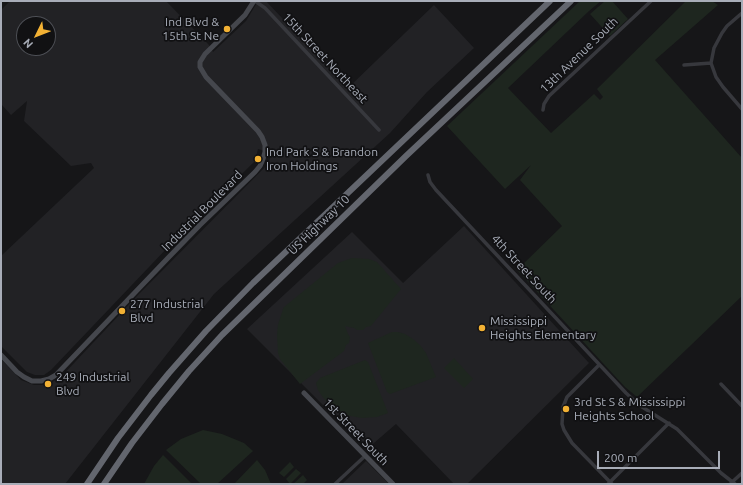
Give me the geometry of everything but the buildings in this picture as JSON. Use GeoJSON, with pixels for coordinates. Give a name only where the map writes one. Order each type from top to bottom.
{"type":"FeatureCollection","features":[{"type":"Feature","properties":{"kind":"highway","name":"US Highway 10"},"geometry":{"type":"LineString","coordinates":[[86,484],[131,420],[206,331],[244,292],[550,1]]}},
{"type":"Feature","properties":{"kind":"highway","name":"US Highway 10"},"geometry":{"type":"LineString","coordinates":[[104,484],[154,414],[189,371],[242,314],[406,156],[571,1]]}},
{"type":"Feature","properties":{"kind":"street","name":"15th Street Northeast"},"geometry":{"type":"LineString","coordinates":[[255,1],[265,8],[379,130]]}},
{"type":"Feature","properties":{"kind":"street","name":"Industrial Boulevard"},"geometry":{"type":"LineString","coordinates":[[1,355],[17,372],[32,380],[41,381],[56,375],[195,230],[260,166],[265,152],[265,145],[262,137],[206,77],[200,67],[200,62],[205,54],[246,15],[255,1]]}},
{"type":"Feature","properties":{"kind":"street","name":"13th Avenue South"},"geometry":{"type":"LineString","coordinates":[[543,110],[544,104],[549,96],[651,1]]}},
{"type":"Feature","properties":{"kind":"street"},"geometry":{"type":"LineString","coordinates":[[742,13],[727,26],[722,33],[714,48],[711,63],[716,77],[742,109]]}},
{"type":"Feature","properties":{"kind":"street"},"geometry":{"type":"LineString","coordinates":[[684,65],[711,63]]}},
{"type":"Feature","properties":{"kind":"street","name":"4th Street South"},"geometry":{"type":"LineString","coordinates":[[428,174],[430,182],[436,190],[632,399],[669,423],[688,439],[732,484]]}},
{"type":"Feature","properties":{"kind":"street"},"geometry":{"type":"LineString","coordinates":[[599,365],[567,397],[563,407],[562,424],[572,443],[610,483],[669,423]]}},
{"type":"Feature","properties":{"kind":"street"},"geometry":{"type":"LineString","coordinates":[[721,384],[742,406]]}},
{"type":"Feature","properties":{"kind":"street","name":"1st Street South"},"geometry":{"type":"LineString","coordinates":[[304,393],[393,484]]}},
{"type":"Feature","properties":{"kind":"street"},"geometry":{"type":"LineString","coordinates":[[335,484],[365,456]]}},
{"type":"Feature","properties":{"kind":"street"},"geometry":{"type":"LineString","coordinates":[[732,484],[742,473]]}},
{"type":"Feature","properties":{"kind":"shaded area"},"geometry":{"type":"Polygon","coordinates":[[[10,1],[166,1],[209,45],[213,52],[246,21],[258,1],[266,1],[348,88],[434,5],[474,48],[427,92],[390,133],[214,294],[65,484],[1,484],[1,359],[21,380],[34,385],[46,385],[60,378],[138,295],[268,164],[272,153],[258,149],[255,161],[169,246],[51,370],[44,375],[35,375],[27,372],[1,346],[1,256],[94,168],[91,163],[71,166],[24,121],[27,101],[11,115],[1,104],[1,10],[10,1]]]}},
{"type":"Feature","properties":{"kind":"shaded area"},"geometry":{"type":"Polygon","coordinates":[[[580,1],[601,1],[508,88],[551,133],[594,94],[600,100],[603,97],[597,89],[686,1],[712,1],[718,5],[655,60],[742,158],[742,296],[637,397],[625,387],[517,270],[562,226],[520,180],[531,165],[505,189],[447,126],[580,1]]]}},
{"type":"Feature","properties":{"kind":"shaded area"},"geometry":{"type":"Polygon","coordinates":[[[605,1],[612,1],[628,19],[610,36],[590,14],[605,1]]]}},
{"type":"Feature","properties":{"kind":"shaded area"},"geometry":{"type":"Polygon","coordinates":[[[464,226],[589,363],[467,484],[454,484],[396,424],[367,449],[247,329],[352,232],[403,283],[464,226]]]}},
{"type":"Feature","properties":{"kind":"shaded area"},"geometry":{"type":"Polygon","coordinates":[[[352,258],[369,259],[377,262],[401,289],[371,326],[366,327],[363,330],[357,330],[345,326],[350,337],[349,343],[346,345],[344,351],[300,384],[280,359],[278,353],[278,325],[283,309],[338,263],[352,258]]]}},
{"type":"Feature","properties":{"kind":"shaded area"},"geometry":{"type":"Polygon","coordinates":[[[392,332],[405,334],[420,345],[426,353],[436,377],[390,394],[387,392],[368,343],[392,332]]]}},
{"type":"Feature","properties":{"kind":"shaded area"},"geometry":{"type":"Polygon","coordinates":[[[454,358],[473,379],[464,388],[444,368],[454,358]]]}},
{"type":"Feature","properties":{"kind":"shaded area"},"geometry":{"type":"Polygon","coordinates":[[[365,360],[368,362],[388,413],[377,417],[362,418],[345,415],[334,409],[328,403],[318,390],[316,383],[320,378],[365,360]]]}},
{"type":"Feature","properties":{"kind":"shaded area"},"geometry":{"type":"Polygon","coordinates":[[[203,430],[222,434],[244,443],[253,451],[217,484],[201,484],[166,450],[181,439],[203,430]]]}},
{"type":"Feature","properties":{"kind":"shaded area"},"geometry":{"type":"Polygon","coordinates":[[[163,455],[192,484],[144,484],[154,466],[163,455]]]}},
{"type":"Feature","properties":{"kind":"shaded area"},"geometry":{"type":"Polygon","coordinates":[[[257,460],[265,470],[271,484],[234,484],[257,460]]]}},
{"type":"Feature","properties":{"kind":"shaded area"},"geometry":{"type":"Polygon","coordinates":[[[366,461],[389,484],[342,484],[366,461]]]}},
{"type":"Feature","properties":{"kind":"shaded area"},"geometry":{"type":"Polygon","coordinates":[[[290,462],[294,467],[284,477],[279,473],[290,462]]]}},
{"type":"Feature","properties":{"kind":"shaded area"},"geometry":{"type":"Polygon","coordinates":[[[296,469],[301,473],[290,484],[286,479],[296,469]]]}},
{"type":"Feature","properties":{"kind":"shaded area"},"geometry":{"type":"Polygon","coordinates":[[[303,475],[307,480],[303,484],[293,484],[303,475]]]}},
{"type":"Feature","properties":{"kind":"place","name":"Ind Blvd & 15th St Ne"},"geometry":{"type":"Point","coordinates":[227,29]}},
{"type":"Feature","properties":{"kind":"place","name":"Ind Park S & Brandon Iron Holdings"},"geometry":{"type":"Point","coordinates":[258,159]}},
{"type":"Feature","properties":{"kind":"place","name":"277 Industrial Blvd"},"geometry":{"type":"Point","coordinates":[122,311]}},
{"type":"Feature","properties":{"kind":"place","name":"Mississippi Heights Elementary"},"geometry":{"type":"Point","coordinates":[482,328]}},
{"type":"Feature","properties":{"kind":"place","name":"249 Industrial Blvd"},"geometry":{"type":"Point","coordinates":[48,384]}},
{"type":"Feature","properties":{"kind":"place","name":"3rd St S & Mississippi Heights School"},"geometry":{"type":"Point","coordinates":[566,409]}}]}
